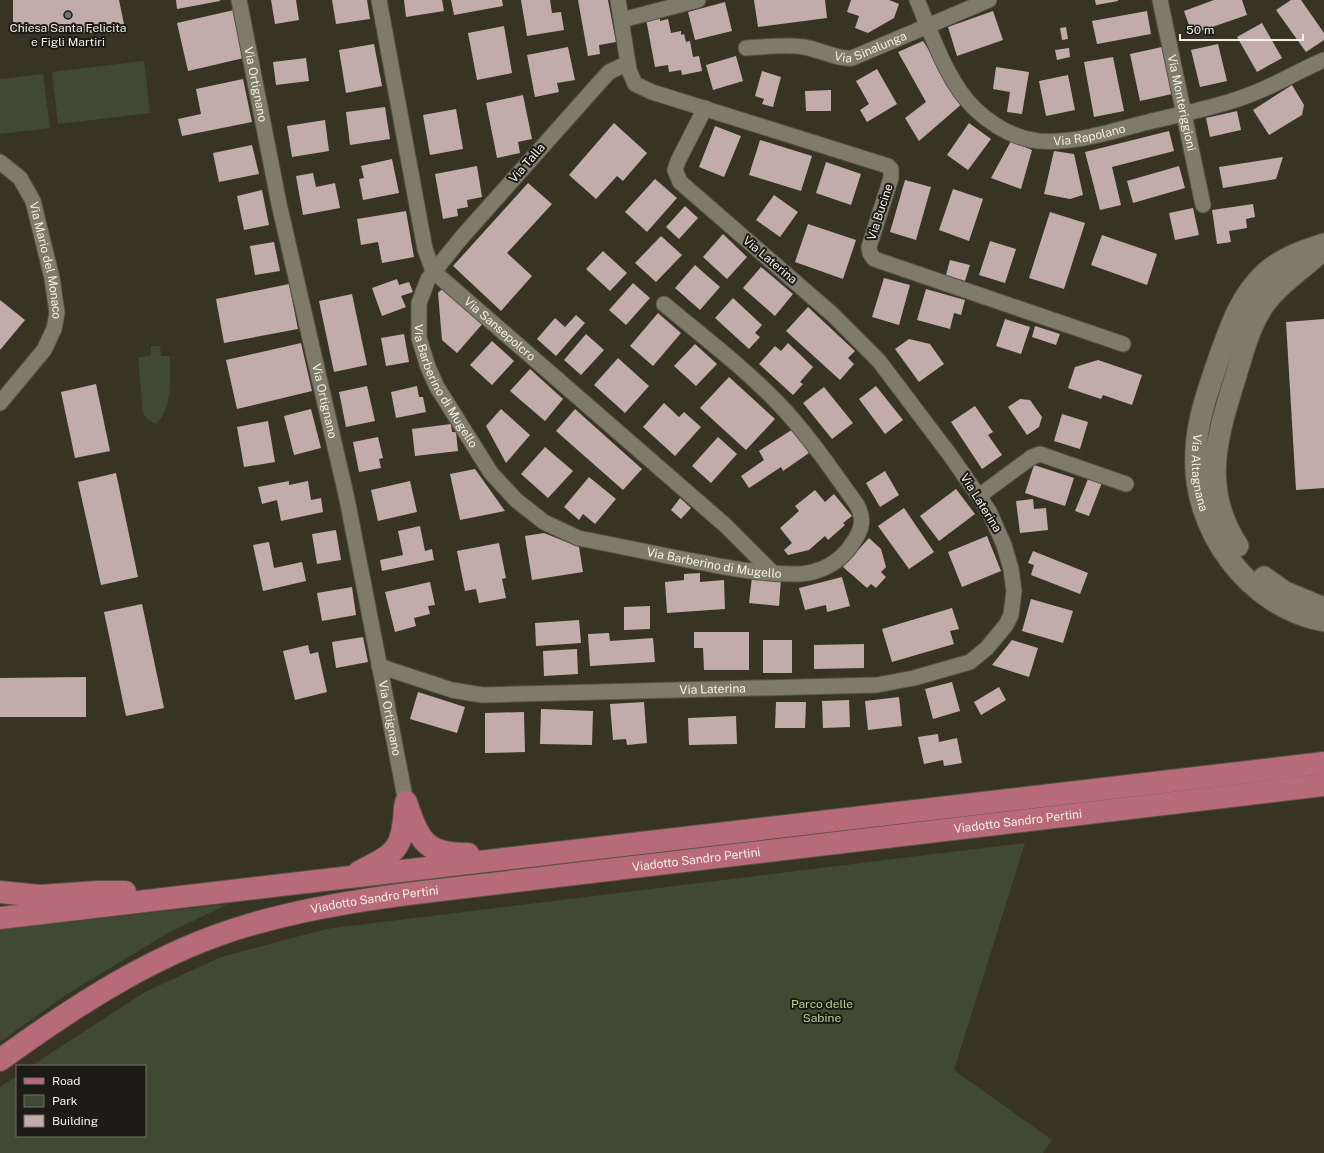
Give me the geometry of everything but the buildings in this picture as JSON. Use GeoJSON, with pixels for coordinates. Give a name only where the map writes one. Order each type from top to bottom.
{"type":"FeatureCollection","features":[{"type":"Feature","properties":{"kind":"main road"},"geometry":{"type":"LineString","coordinates":[[1231,774],[1324,750]]}},
{"type":"Feature","properties":{"kind":"main road","name":"Viadotto Sandro Pertini"},"geometry":{"type":"LineString","coordinates":[[0,918],[1324,763]]}},
{"type":"Feature","properties":{"kind":"main road","name":"Viadotto Sandro Pertini"},"geometry":{"type":"LineString","coordinates":[[0,1060],[88,1001],[158,961],[225,933],[282,916],[344,904],[415,893],[1324,785]]}},
{"type":"Feature","properties":{"kind":"main road"},"geometry":{"type":"LineString","coordinates":[[1236,796],[1324,799]]}},
{"type":"Feature","properties":{"kind":"main road"},"geometry":{"type":"LineString","coordinates":[[406,802],[420,836],[425,842],[439,852],[450,854],[509,853],[538,856]]}},
{"type":"Feature","properties":{"kind":"main road"},"geometry":{"type":"LineString","coordinates":[[347,878],[387,857],[399,845],[404,830],[406,802]]}},
{"type":"Feature","properties":{"kind":"main road"},"geometry":{"type":"LineString","coordinates":[[0,892],[40,896],[118,891],[134,893],[160,900]]}},
{"type":"Feature","properties":{"kind":"street","name":"Via Ortignano"},"geometry":{"type":"LineString","coordinates":[[239,0],[279,204],[347,499],[406,802]]}},
{"type":"Feature","properties":{"kind":"street","name":"Via Sansepolcro"},"geometry":{"type":"LineString","coordinates":[[379,0],[425,249],[433,271],[725,525],[772,572]]}},
{"type":"Feature","properties":{"kind":"street"},"geometry":{"type":"LineString","coordinates":[[618,0],[632,81],[652,92],[705,108]]}},
{"type":"Feature","properties":{"kind":"street"},"geometry":{"type":"LineString","coordinates":[[622,20],[698,0]]}},
{"type":"Feature","properties":{"kind":"street","name":"Via Rapolano"},"geometry":{"type":"LineString","coordinates":[[917,0],[944,61],[969,102],[998,128],[1038,141],[1072,140],[1100,135],[1183,113],[1259,91],[1324,60]]}},
{"type":"Feature","properties":{"kind":"street","name":"Via Sinalunga"},"geometry":{"type":"LineString","coordinates":[[746,48],[798,46],[816,49],[846,59],[859,56],[928,24],[989,0]]}},
{"type":"Feature","properties":{"kind":"street","name":"Via Monteriggioni"},"geometry":{"type":"LineString","coordinates":[[1160,0],[1183,113],[1204,205]]}},
{"type":"Feature","properties":{"kind":"street","name":"Via Talla"},"geometry":{"type":"LineString","coordinates":[[433,271],[609,72],[628,63]]}},
{"type":"Feature","properties":{"kind":"street","name":"Via Laterina"},"geometry":{"type":"LineString","coordinates":[[379,666],[465,693],[500,695],[871,686],[890,684],[964,666],[979,656],[1003,630],[1009,620],[1014,599],[1011,569],[1001,535],[979,496],[879,361],[808,292],[680,182],[675,170],[678,161],[705,108]]}},
{"type":"Feature","properties":{"kind":"street","name":"Via Bucine"},"geometry":{"type":"LineString","coordinates":[[705,108],[888,166],[891,169],[891,178],[869,247],[870,253],[874,259],[1123,344]]}},
{"type":"Feature","properties":{"kind":"street","name":"Via Mario del Monaco"},"geometry":{"type":"LineString","coordinates":[[0,162],[20,178],[34,201],[55,293],[57,313],[54,329],[44,350],[0,403]]}},
{"type":"Feature","properties":{"kind":"street","name":"Via Altagnana"},"geometry":{"type":"LineString","coordinates":[[1324,244],[1293,254],[1276,265],[1253,287],[1243,318],[1222,349],[1200,420],[1196,462],[1201,498],[1210,525],[1232,564],[1246,579],[1283,607],[1299,615],[1324,621]]}},
{"type":"Feature","properties":{"kind":"street","name":"Via Altagnana"},"geometry":{"type":"LineString","coordinates":[[1243,318],[1258,316],[1271,296],[1324,249]]}},
{"type":"Feature","properties":{"kind":"street","name":"Via Barberino di Mugello"},"geometry":{"type":"LineString","coordinates":[[433,271],[420,296],[418,320],[420,346],[428,367],[437,387],[491,473],[516,500],[544,522],[578,538],[740,570],[800,574],[821,569],[836,562],[851,547],[858,535],[862,523],[862,516],[857,505],[810,440],[776,402],[744,370],[664,304]]}},
{"type":"Feature","properties":{"kind":"street","name":"Via Altagnana"},"geometry":{"type":"LineString","coordinates":[[1243,318],[1242,357],[1219,432],[1215,454],[1216,488],[1224,518],[1235,542],[1258,572],[1286,592],[1324,608]]}},
{"type":"Feature","properties":{"kind":"street"},"geometry":{"type":"LineString","coordinates":[[979,496],[1032,457],[1040,454],[1126,484]]}},
{"type":"Feature","properties":{"kind":"green space"},"geometry":{"type":"Polygon","coordinates":[[[144,61],[150,113],[58,124],[52,72],[144,61]]]}},
{"type":"Feature","properties":{"kind":"green space"},"geometry":{"type":"Polygon","coordinates":[[[43,74],[50,128],[0,134],[0,79],[43,74]]]}},
{"type":"Feature","properties":{"kind":"green space"},"geometry":{"type":"Polygon","coordinates":[[[151,346],[160,346],[161,356],[170,356],[168,401],[156,424],[147,419],[143,413],[138,358],[151,355],[151,346]]]}},
{"type":"Feature","properties":{"kind":"green space","name":"Parco delle Sabine"},"geometry":{"type":"Polygon","coordinates":[[[1025,843],[954,1070],[1052,1140],[1043,1153],[0,1153],[0,1087],[16,1077],[16,1137],[146,1137],[146,1065],[33,1065],[145,992],[221,957],[326,929],[1025,843]]]}},
{"type":"Feature","properties":{"kind":"green space"},"geometry":{"type":"Polygon","coordinates":[[[228,904],[168,933],[64,996],[0,1042],[0,930],[228,904]]]}},
{"type":"Feature","properties":{"kind":"place","name":"Chiesa Santa Felicita e Figli Martiri"},"geometry":{"type":"Point","coordinates":[68,15]}}]}
